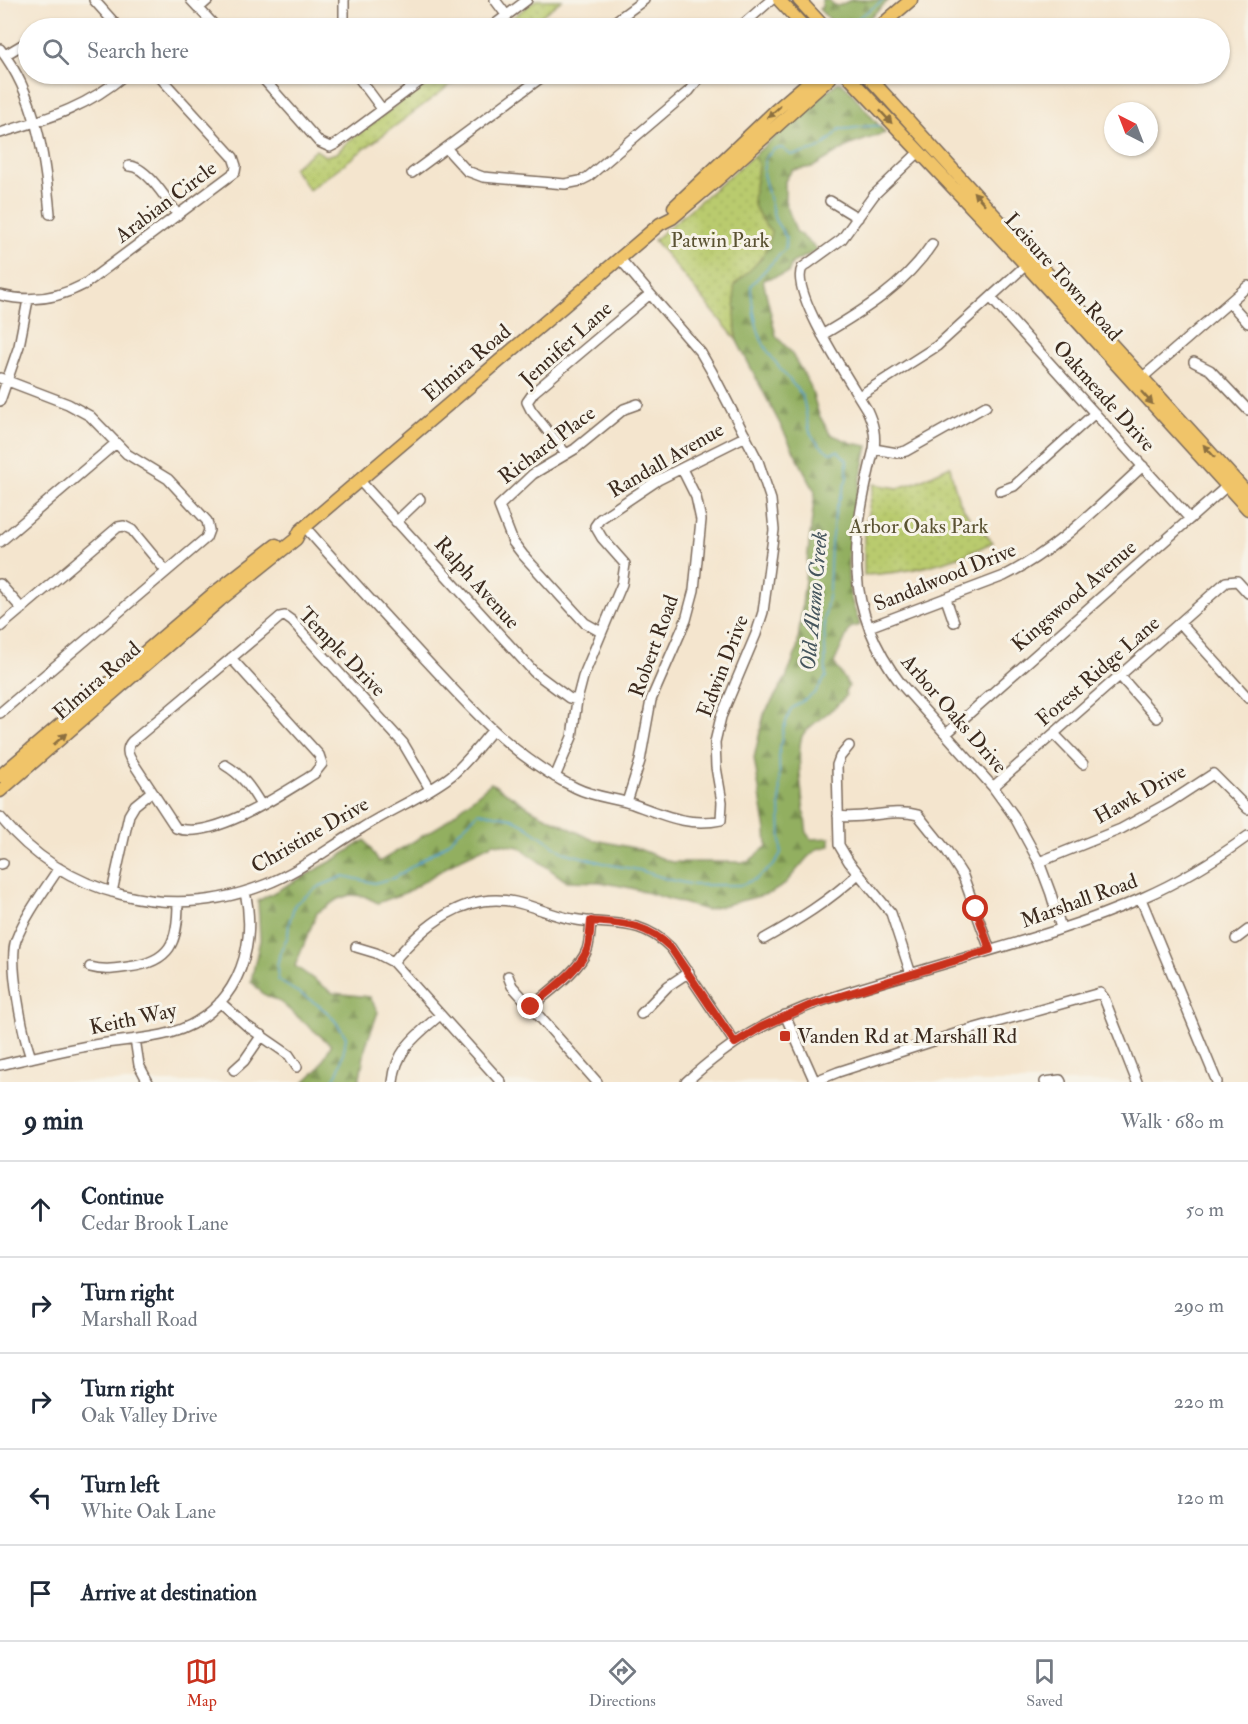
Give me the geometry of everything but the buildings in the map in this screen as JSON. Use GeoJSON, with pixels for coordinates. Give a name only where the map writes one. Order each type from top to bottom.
{"type":"FeatureCollection","features":[{"type":"Feature","properties":{"kind":"main road"},"geometry":{"type":"LineString","coordinates":[[779,0],[796,18]]}},
{"type":"Feature","properties":{"kind":"main road"},"geometry":{"type":"LineString","coordinates":[[799,0],[816,18]]}},
{"type":"Feature","properties":{"kind":"main road"},"geometry":{"type":"LineString","coordinates":[[890,18],[911,0]]}},
{"type":"Feature","properties":{"kind":"main road","name":"Elmira Road"},"geometry":{"type":"LineString","coordinates":[[0,791],[220,600],[296,539],[302,529],[660,224],[668,213],[743,141],[807,84]]}},
{"type":"Feature","properties":{"kind":"main road","name":"Elmira Road"},"geometry":{"type":"LineString","coordinates":[[660,224],[672,218],[718,179],[823,84]]}},
{"type":"Feature","properties":{"kind":"main road","name":"Leisure Town Road"},"geometry":{"type":"LineString","coordinates":[[855,84],[1026,265],[1248,509]]}},
{"type":"Feature","properties":{"kind":"main road","name":"Leisure Town Road"},"geometry":{"type":"LineString","coordinates":[[875,84],[1248,494]]}},
{"type":"Feature","properties":{"kind":"main road"},"geometry":{"type":"LineString","coordinates":[[1026,265],[1032,266],[1052,279]]}},
{"type":"Feature","properties":{"kind":"main road"},"geometry":{"type":"LineString","coordinates":[[1083,328],[1134,375],[1139,378],[1143,377]]}},
{"type":"Feature","properties":{"kind":"main road"},"geometry":{"type":"LineString","coordinates":[[1227,486],[1238,490],[1248,499]]}},
{"type":"Feature","properties":{"kind":"main road","name":"Elmira Road"},"geometry":{"type":"LineString","coordinates":[[0,776],[213,594],[291,533],[302,529]]}},
{"type":"Feature","properties":{"kind":"main road"},"geometry":{"type":"LineString","coordinates":[[0,783],[19,766],[32,748]]}},
{"type":"Feature","properties":{"kind":"street"},"geometry":{"type":"LineString","coordinates":[[94,0],[109,18]]}},
{"type":"Feature","properties":{"kind":"street"},"geometry":{"type":"LineString","coordinates":[[191,0],[208,18]]}},
{"type":"Feature","properties":{"kind":"street"},"geometry":{"type":"LineString","coordinates":[[199,8],[208,0]]}},
{"type":"Feature","properties":{"kind":"street"},"geometry":{"type":"LineString","coordinates":[[344,0],[344,18]]}},
{"type":"Feature","properties":{"kind":"street"},"geometry":{"type":"LineString","coordinates":[[495,0],[507,16]]}},
{"type":"Feature","properties":{"kind":"street"},"geometry":{"type":"LineString","coordinates":[[504,18],[527,0]]}},
{"type":"Feature","properties":{"kind":"street"},"geometry":{"type":"LineString","coordinates":[[620,18],[644,0]]}},
{"type":"Feature","properties":{"kind":"street"},"geometry":{"type":"LineString","coordinates":[[750,18],[771,0]]}},
{"type":"Feature","properties":{"kind":"street"},"geometry":{"type":"LineString","coordinates":[[18,46],[2,52],[18,78]]}},
{"type":"Feature","properties":{"kind":"street"},"geometry":{"type":"LineString","coordinates":[[21,84],[35,123],[46,176],[50,214]]}},
{"type":"Feature","properties":{"kind":"street"},"geometry":{"type":"LineString","coordinates":[[0,134],[58,116],[87,102],[114,84]]}},
{"type":"Feature","properties":{"kind":"street","name":"Arabian Circle"},"geometry":{"type":"LineString","coordinates":[[0,295],[28,300],[59,296],[85,284],[233,174],[236,170],[236,163],[233,157],[166,84]]}},
{"type":"Feature","properties":{"kind":"street"},"geometry":{"type":"LineString","coordinates":[[268,84],[319,142],[326,146],[336,144],[416,84]]}},
{"type":"Feature","properties":{"kind":"street"},"geometry":{"type":"LineString","coordinates":[[363,84],[382,109]]}},
{"type":"Feature","properties":{"kind":"street"},"geometry":{"type":"LineString","coordinates":[[412,174],[533,84]]}},
{"type":"Feature","properties":{"kind":"street"},"geometry":{"type":"LineString","coordinates":[[447,149],[467,171],[483,177],[573,183],[588,177],[694,84]]}},
{"type":"Feature","properties":{"kind":"street","name":"Arbor Oaks Drive"},"geometry":{"type":"LineString","coordinates":[[919,152],[878,191],[848,232],[836,244],[804,266],[799,273],[805,296],[822,335],[873,422],[874,449],[855,550],[861,604],[870,627],[889,669],[993,787],[1014,816],[1039,862],[1061,928]]}},
{"type":"Feature","properties":{"kind":"street"},"geometry":{"type":"LineString","coordinates":[[129,166],[135,166],[146,175],[178,215]]}},
{"type":"Feature","properties":{"kind":"street"},"geometry":{"type":"LineString","coordinates":[[830,201],[858,218]]}},
{"type":"Feature","properties":{"kind":"street"},"geometry":{"type":"LineString","coordinates":[[822,335],[889,292],[932,244]]}},
{"type":"Feature","properties":{"kind":"street","name":"Edwin Drive"},"geometry":{"type":"LineString","coordinates":[[302,529],[492,731],[555,777],[596,796],[627,802],[680,821],[696,824],[721,820],[722,802],[716,767],[715,742],[721,717],[763,612],[774,530],[771,500],[766,481],[746,436],[701,353],[620,259]]}},
{"type":"Feature","properties":{"kind":"street"},"geometry":{"type":"LineString","coordinates":[[859,396],[937,346],[1026,265]]}},
{"type":"Feature","properties":{"kind":"street"},"geometry":{"type":"LineString","coordinates":[[1143,377],[1248,286]]}},
{"type":"Feature","properties":{"kind":"street","name":"Jennifer Lane"},"geometry":{"type":"LineString","coordinates":[[566,454],[527,402],[534,392],[650,294]]}},
{"type":"Feature","properties":{"kind":"street","name":"Oakmeade Drive"},"geometry":{"type":"LineString","coordinates":[[991,298],[1190,519]]}},
{"type":"Feature","properties":{"kind":"street"},"geometry":{"type":"LineString","coordinates":[[0,401],[4,380],[19,346],[28,300]]}},
{"type":"Feature","properties":{"kind":"street"},"geometry":{"type":"LineString","coordinates":[[1230,303],[1248,323]]}},
{"type":"Feature","properties":{"kind":"street"},"geometry":{"type":"LineString","coordinates":[[1194,362],[1210,370],[1247,408]]}},
{"type":"Feature","properties":{"kind":"street"},"geometry":{"type":"LineString","coordinates":[[0,713],[206,537],[209,530],[208,523],[174,485],[162,474],[127,454],[97,422],[77,408],[4,380]]}},
{"type":"Feature","properties":{"kind":"street","name":"Richard Place"},"geometry":{"type":"LineString","coordinates":[[601,632],[585,623],[523,555],[513,542],[499,506],[533,474],[588,439],[624,409],[638,404]]}},
{"type":"Feature","properties":{"kind":"street"},"geometry":{"type":"LineString","coordinates":[[874,449],[897,453],[906,451],[986,406]]}},
{"type":"Feature","properties":{"kind":"street"},"geometry":{"type":"LineString","coordinates":[[1000,491],[1014,486],[1095,413]]}},
{"type":"Feature","properties":{"kind":"street","name":"Randall Avenue"},"geometry":{"type":"LineString","coordinates":[[555,777],[572,737],[577,700],[591,655],[622,584],[625,564],[602,538],[595,526],[600,519],[658,480],[746,436]]}},
{"type":"Feature","properties":{"kind":"street"},"geometry":{"type":"LineString","coordinates":[[0,542],[116,443]]}},
{"type":"Feature","properties":{"kind":"street","name":"Sandalwood Drive"},"geometry":{"type":"LineString","coordinates":[[870,627],[1005,576],[1040,556],[1058,543],[1143,466]]}},
{"type":"Feature","properties":{"kind":"street","name":"Robert Road"},"geometry":{"type":"LineString","coordinates":[[627,802],[640,761],[651,700],[686,620],[694,590],[701,520],[696,497],[682,469]]}},
{"type":"Feature","properties":{"kind":"street","name":"Ralph Avenue"},"geometry":{"type":"LineString","coordinates":[[360,481],[534,672],[569,698],[577,700]]}},
{"type":"Feature","properties":{"kind":"street","name":"Kingswood Avenue"},"geometry":{"type":"LineString","coordinates":[[946,734],[1227,486]]}},
{"type":"Feature","properties":{"kind":"street"},"geometry":{"type":"LineString","coordinates":[[396,522],[420,499]]}},
{"type":"Feature","properties":{"kind":"street"},"geometry":{"type":"LineString","coordinates":[[0,627],[120,527],[130,529],[166,571]]}},
{"type":"Feature","properties":{"kind":"street","name":"Forest Ridge Lane"},"geometry":{"type":"LineString","coordinates":[[993,787],[1226,582],[1238,581],[1248,593]]}},
{"type":"Feature","properties":{"kind":"street"},"geometry":{"type":"LineString","coordinates":[[0,584],[22,609]]}},
{"type":"Feature","properties":{"kind":"street"},"geometry":{"type":"LineString","coordinates":[[946,599],[954,622]]}},
{"type":"Feature","properties":{"kind":"street","name":"Temple Drive"},"geometry":{"type":"LineString","coordinates":[[151,792],[130,758],[128,748],[132,742],[280,617],[285,616],[403,742],[430,789]]}},
{"type":"Feature","properties":{"kind":"street"},"geometry":{"type":"LineString","coordinates":[[1180,623],[1248,698]]}},
{"type":"Feature","properties":{"kind":"street"},"geometry":{"type":"LineString","coordinates":[[112,892],[129,815],[135,805],[151,792],[172,825],[182,830],[212,826],[227,822],[261,805],[314,774],[322,764],[319,755],[231,658]]}},
{"type":"Feature","properties":{"kind":"street"},"geometry":{"type":"LineString","coordinates":[[1120,676],[1156,718]]}},
{"type":"Feature","properties":{"kind":"street","name":"Christine Drive"},"geometry":{"type":"LineString","coordinates":[[0,818],[25,844],[59,868],[87,883],[112,892],[144,900],[178,902],[225,897],[245,892],[286,874],[430,789],[456,771],[492,731]]}},
{"type":"Feature","properties":{"kind":"street"},"geometry":{"type":"LineString","coordinates":[[1054,734],[1083,764]]}},
{"type":"Feature","properties":{"kind":"street"},"geometry":{"type":"LineString","coordinates":[[849,746],[837,765],[838,845],[858,874],[891,913],[911,974]]}},
{"type":"Feature","properties":{"kind":"street"},"geometry":{"type":"LineString","coordinates":[[225,765],[238,773],[261,805]]}},
{"type":"Feature","properties":{"kind":"street","name":"Hawk Drive"},"geometry":{"type":"LineString","coordinates":[[1039,862],[1121,829],[1213,774],[1248,808]]}},
{"type":"Feature","properties":{"kind":"street"},"geometry":{"type":"LineString","coordinates":[[838,816],[847,818],[882,814],[918,815],[947,851],[963,876],[990,950]]}},
{"type":"Feature","properties":{"kind":"street","name":"Marshall Road"},"geometry":{"type":"LineString","coordinates":[[686,1082],[735,1043],[785,1015],[1061,928],[1141,899],[1200,868],[1248,836]]}},
{"type":"Feature","properties":{"kind":"street"},"geometry":{"type":"LineString","coordinates":[[31,1058],[16,987],[13,961],[15,943],[25,919],[59,868]]}},
{"type":"Feature","properties":{"kind":"street"},"geometry":{"type":"LineString","coordinates":[[764,939],[815,909],[858,874]]}},
{"type":"Feature","properties":{"kind":"street","name":"Keith Way"},"geometry":{"type":"LineString","coordinates":[[0,1065],[94,1045],[158,1036],[185,1028],[209,1012],[220,1002],[238,975],[246,951],[250,929],[249,907],[245,892]]}},
{"type":"Feature","properties":{"kind":"street"},"geometry":{"type":"LineString","coordinates":[[1141,899],[1160,950],[1217,1082]]}},
{"type":"Feature","properties":{"kind":"street"},"geometry":{"type":"LineString","coordinates":[[393,962],[433,923],[458,908],[473,903],[508,901],[571,919],[633,925],[661,938],[671,948],[735,1043]]}},
{"type":"Feature","properties":{"kind":"street"},"geometry":{"type":"LineString","coordinates":[[90,967],[103,971],[142,965],[158,959],[169,948],[176,933],[178,902]]}},
{"type":"Feature","properties":{"kind":"street"},"geometry":{"type":"LineString","coordinates":[[531,1007],[581,960],[587,950],[591,921]]}},
{"type":"Feature","properties":{"kind":"street"},"geometry":{"type":"LineString","coordinates":[[1236,939],[1248,930]]}},
{"type":"Feature","properties":{"kind":"street"},"geometry":{"type":"LineString","coordinates":[[356,947],[376,953],[393,962],[501,1082]]}},
{"type":"Feature","properties":{"kind":"street"},"geometry":{"type":"LineString","coordinates":[[641,1014],[651,1002],[689,972]]}},
{"type":"Feature","properties":{"kind":"street"},"geometry":{"type":"LineString","coordinates":[[508,976],[512,986],[597,1082]]}},
{"type":"Feature","properties":{"kind":"street"},"geometry":{"type":"LineString","coordinates":[[785,1015],[814,1082],[958,1033],[1100,993],[1137,1082]]}},
{"type":"Feature","properties":{"kind":"street"},"geometry":{"type":"LineString","coordinates":[[220,1002],[289,1055],[297,1067]]}},
{"type":"Feature","properties":{"kind":"street"},"geometry":{"type":"LineString","coordinates":[[393,1082],[394,1069],[406,1046],[440,1014]]}},
{"type":"Feature","properties":{"kind":"street"},"geometry":{"type":"LineString","coordinates":[[234,1070],[244,1061],[262,1035]]}},
{"type":"Feature","properties":{"kind":"street"},"geometry":{"type":"LineString","coordinates":[[135,1039],[139,1065],[148,1082]]}},
{"type":"Feature","properties":{"kind":"street"},"geometry":{"type":"LineString","coordinates":[[1045,1082],[1054,1079],[1061,1082]]}},
{"type":"Feature","properties":{"kind":"green space"},"geometry":{"type":"Polygon","coordinates":[[[536,0],[562,0],[538,18],[512,18],[536,0]]]}},
{"type":"Feature","properties":{"kind":"green space"},"geometry":{"type":"Polygon","coordinates":[[[822,0],[829,0],[838,6],[851,0],[889,0],[869,18],[828,18],[819,9],[822,7],[822,0]]]}},
{"type":"Feature","properties":{"kind":"green space"},"geometry":{"type":"Polygon","coordinates":[[[425,84],[452,84],[309,190],[293,168],[316,150],[325,156],[337,153],[345,144],[425,84]]]}},
{"type":"Feature","properties":{"kind":"green space"},"geometry":{"type":"Polygon","coordinates":[[[836,84],[843,84],[847,87],[885,133],[850,145],[813,167],[792,170],[785,181],[785,201],[796,231],[818,250],[792,263],[788,273],[763,280],[776,336],[790,351],[810,385],[819,415],[830,434],[852,443],[868,446],[852,519],[848,557],[850,594],[860,625],[850,628],[834,663],[849,686],[845,691],[846,696],[804,733],[801,740],[800,766],[807,834],[811,839],[830,838],[830,846],[817,849],[784,885],[771,893],[706,910],[631,888],[600,882],[566,881],[519,847],[494,843],[456,861],[407,892],[378,903],[364,896],[350,895],[338,899],[317,913],[295,966],[333,993],[370,997],[378,1012],[366,1045],[359,1082],[304,1082],[319,1068],[331,1045],[280,1002],[263,994],[251,981],[260,940],[258,901],[334,860],[365,840],[379,862],[441,825],[491,783],[533,810],[591,839],[639,849],[671,862],[748,862],[767,846],[754,758],[764,714],[786,678],[797,650],[815,492],[736,339],[734,285],[762,258],[771,232],[754,205],[758,164],[753,156],[836,84]]]}},
{"type":"Feature","properties":{"kind":"green space","name":"Patwin Park"},"geometry":{"type":"Polygon","coordinates":[[[753,156],[758,164],[754,205],[771,232],[770,241],[763,255],[753,268],[734,285],[736,339],[654,240],[753,156]]]}},
{"type":"Feature","properties":{"kind":"green space","name":"Arbor Oaks Park"},"geometry":{"type":"Polygon","coordinates":[[[950,466],[963,509],[993,542],[962,556],[930,566],[864,575],[864,532],[874,484],[898,488],[950,466]]]}},
{"type":"Feature","properties":{"kind":"waterway","name":"Old Alamo Creek"},"geometry":{"type":"LineString","coordinates":[[858,18],[884,0]]}},
{"type":"Feature","properties":{"kind":"waterway","name":"Old Alamo Creek"},"geometry":{"type":"LineString","coordinates":[[331,1082],[340,1067],[346,1037],[326,1011],[278,980],[277,967],[280,952],[288,936],[289,923],[295,904],[318,887],[344,876],[374,883],[394,878],[444,846],[479,812],[512,818],[563,852],[694,885],[740,885],[756,879],[774,865],[781,853],[779,754],[783,730],[791,709],[815,693],[826,677],[824,622],[829,590],[831,542],[836,509],[847,478],[847,460],[838,451],[830,453],[815,440],[808,427],[802,395],[768,352],[756,324],[751,285],[785,249],[786,237],[775,220],[763,174],[765,158],[774,149],[782,148],[791,155],[814,151],[829,141],[840,129],[880,126]]}},
{"type":"Feature","properties":{"kind":"place","name":"Vanden Rd at Marshall Rd"},"geometry":{"type":"Point","coordinates":[785,1036]}},
{"type":"Feature","properties":{"kind":"route"},"geometry":{"type":"LineString","coordinates":[[531,1007],[581,960],[587,950],[591,921],[633,925],[661,938],[680,958],[735,1043],[785,1015],[811,1005],[990,950],[976,909]]}}]}
